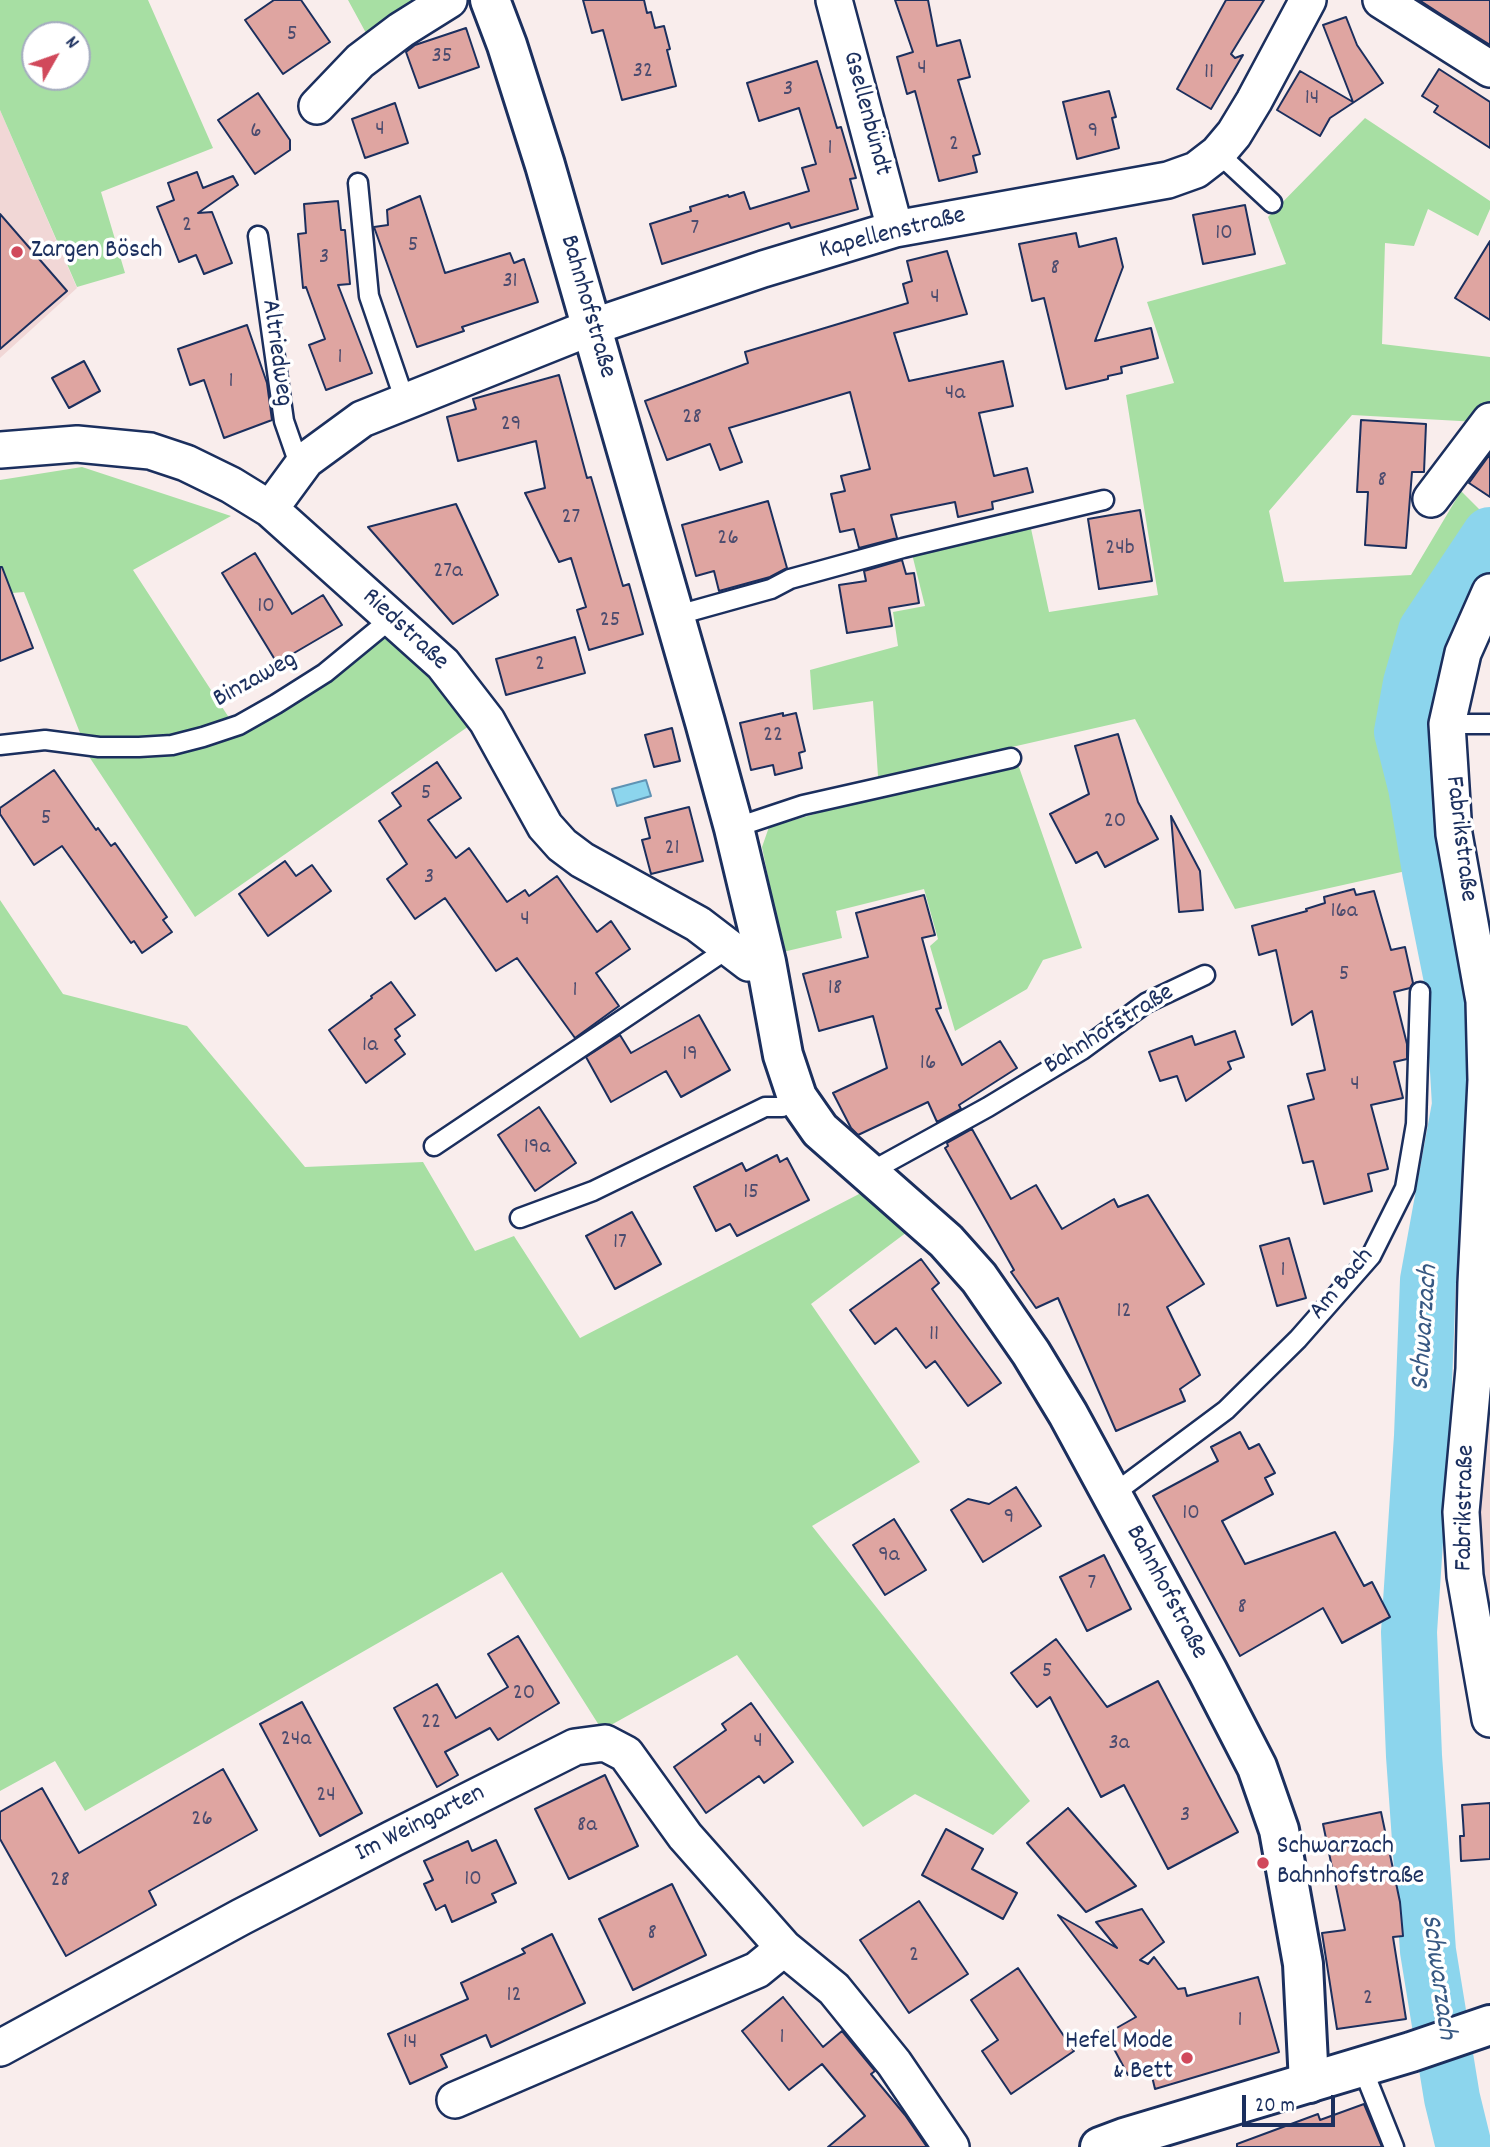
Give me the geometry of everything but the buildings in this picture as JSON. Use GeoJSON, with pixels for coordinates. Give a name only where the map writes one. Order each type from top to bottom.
{"type":"FeatureCollection","features":[{"type":"Feature","properties":{"kind":"street"},"geometry":{"type":"LineString","coordinates":[[317,106],[360,61],[401,30],[449,0]]}},
{"type":"Feature","properties":{"kind":"street","name":"Bahnhofstraße"},"geometry":{"type":"LineString","coordinates":[[490,0],[545,165],[734,828],[766,962],[783,1055],[797,1097],[820,1130],[946,1241],[979,1278],[1031,1353],[1069,1414],[1157,1575],[1257,1767],[1279,1830],[1303,1964],[1309,2083]]}},
{"type":"Feature","properties":{"kind":"street","name":"Gsellenbündt"},"geometry":{"type":"LineString","coordinates":[[834,0],[895,229]]}},
{"type":"Feature","properties":{"kind":"street","name":"Kapellenstraße"},"geometry":{"type":"LineString","coordinates":[[270,509],[306,460],[362,419],[592,327],[764,269],[895,229],[1168,180],[1196,170],[1218,153],[1234,134],[1308,0]]}},
{"type":"Feature","properties":{"kind":"street"},"geometry":{"type":"LineString","coordinates":[[1381,0],[1490,69]]}},
{"type":"Feature","properties":{"kind":"street"},"geometry":{"type":"LineString","coordinates":[[1431,499],[1490,421]]}},
{"type":"Feature","properties":{"kind":"street","name":"Riedstraße"},"geometry":{"type":"LineString","coordinates":[[0,450],[77,444],[150,450],[186,463],[231,485],[270,509],[443,664],[487,721],[545,826],[562,845],[582,860],[698,924],[750,963],[766,962]]}},
{"type":"Feature","properties":{"kind":"street","name":"Fabrikstraße"},"geometry":{"type":"LineString","coordinates":[[1490,592],[1463,653],[1447,724],[1454,834],[1480,920],[1484,957],[1486,1080],[1474,1369],[1461,1512],[1465,1576],[1490,1719]]}},
{"type":"Feature","properties":{"kind":"street","name":"Im Weingarten"},"geometry":{"type":"LineString","coordinates":[[0,2048],[241,1917],[575,1747],[605,1744],[626,1754],[685,1836],[784,1948],[834,1989],[894,2063],[951,2147]]}},
{"type":"Feature","properties":{"kind":"street"},"geometry":{"type":"LineString","coordinates":[[455,2100],[757,1970],[784,1948]]}},
{"type":"Feature","properties":{"kind":"street"},"geometry":{"type":"LineString","coordinates":[[1117,2144],[1479,2029]]}},
{"type":"Feature","properties":{"kind":"lane"},"geometry":{"type":"LineString","coordinates":[[1218,153],[1272,204]]}},
{"type":"Feature","properties":{"kind":"lane"},"geometry":{"type":"LineString","coordinates":[[358,183],[369,296],[405,401]]}},
{"type":"Feature","properties":{"kind":"lane","name":"Altriedweg"},"geometry":{"type":"LineString","coordinates":[[258,236],[284,421],[300,467]]}},
{"type":"Feature","properties":{"kind":"lane"},"geometry":{"type":"LineString","coordinates":[[674,616],[771,589],[790,579],[890,552],[1104,500]]}},
{"type":"Feature","properties":{"kind":"lane","name":"Binzaweg"},"geometry":{"type":"LineString","coordinates":[[0,745],[45,740],[99,747],[139,747],[172,745],[203,737],[239,725],[286,698],[325,673],[392,618]]}},
{"type":"Feature","properties":{"kind":"lane"},"geometry":{"type":"LineString","coordinates":[[1447,724],[1490,724]]}},
{"type":"Feature","properties":{"kind":"lane"},"geometry":{"type":"LineString","coordinates":[[734,828],[803,805],[1011,758]]}},
{"type":"Feature","properties":{"kind":"lane"},"geometry":{"type":"LineString","coordinates":[[434,1146],[729,948]]}},
{"type":"Feature","properties":{"kind":"lane","name":"Bahnhofstraße"},"geometry":{"type":"LineString","coordinates":[[870,1172],[988,1107],[1082,1050],[1146,1003],[1205,975]]}},
{"type":"Feature","properties":{"kind":"lane","name":"Am Bach"},"geometry":{"type":"LineString","coordinates":[[1112,1495],[1226,1410],[1298,1339],[1371,1256],[1405,1188],[1416,1124],[1420,992]]}},
{"type":"Feature","properties":{"kind":"lane"},"geometry":{"type":"LineString","coordinates":[[520,1218],[593,1191],[765,1107],[782,1107],[797,1097]]}},
{"type":"Feature","properties":{"kind":"lane"},"geometry":{"type":"LineString","coordinates":[[1362,2067],[1394,2147]]}},
{"type":"Feature","properties":{"kind":"shaded area"},"geometry":{"type":"Polygon","coordinates":[[[0,110],[77,288],[0,358],[0,110]]]}},
{"type":"Feature","properties":{"kind":"shaded area"},"geometry":{"type":"Polygon","coordinates":[[[1490,1290],[1490,1655],[1474,1503],[1490,1290]]]}},
{"type":"Feature","properties":{"kind":"green space"},"geometry":{"type":"Polygon","coordinates":[[[0,0],[148,0],[213,148],[101,192],[125,273],[77,287],[0,110],[0,0]]]}},
{"type":"Feature","properties":{"kind":"green space"},"geometry":{"type":"Polygon","coordinates":[[[348,0],[421,0],[424,3],[366,33],[348,0]]]}},
{"type":"Feature","properties":{"kind":"green space"},"geometry":{"type":"Polygon","coordinates":[[[1365,118],[1490,201],[1490,209],[1478,236],[1428,209],[1414,246],[1385,243],[1382,344],[1490,357],[1490,407],[1478,422],[1352,415],[1269,511],[1284,582],[1411,575],[1461,491],[1482,512],[1416,603],[1405,624],[1382,726],[1406,871],[1235,909],[1135,719],[1012,747],[1082,948],[1043,960],[1027,989],[955,1031],[930,946],[938,939],[924,889],[836,911],[842,938],[783,952],[762,847],[769,827],[882,795],[878,776],[873,701],[813,710],[810,670],[898,646],[893,612],[925,606],[912,554],[1030,524],[1049,612],[1158,595],[1126,395],[1174,383],[1147,302],[1286,264],[1268,217],[1365,118]]]}},
{"type":"Feature","properties":{"kind":"green space"},"geometry":{"type":"Polygon","coordinates":[[[82,467],[231,516],[133,570],[237,730],[385,637],[440,682],[469,726],[195,917],[90,758],[24,592],[0,594],[0,480],[82,467]]]}},
{"type":"Feature","properties":{"kind":"green space"},"geometry":{"type":"Polygon","coordinates":[[[0,900],[63,994],[187,1026],[305,1167],[423,1162],[475,1251],[514,1236],[580,1338],[861,1193],[907,1232],[811,1304],[920,1462],[812,1526],[1030,1801],[993,1835],[915,1794],[863,1827],[737,1655],[602,1730],[502,1572],[85,1811],[55,1761],[0,1791],[0,900]]]}},
{"type":"Feature","properties":{"kind":"water"},"geometry":{"type":"Polygon","coordinates":[[[646,780],[651,796],[617,806],[612,789],[646,780]]]}},
{"type":"Feature","properties":{"kind":"waterway","name":"Schwarzach"},"geometry":{"type":"LineString","coordinates":[[1464,2147],[1452,2098],[1428,1951],[1414,1756],[1409,1632],[1422,1436],[1428,1280],[1460,1105],[1453,985],[1416,787],[1402,732],[1411,683],[1426,631],[1490,535]]}},
{"type":"Feature","properties":{"kind":"place","name":"Zargen Bösch"},"geometry":{"type":"Point","coordinates":[17,252]}},
{"type":"Feature","properties":{"kind":"place","name":"Schwarzach Bahnhofstraße"},"geometry":{"type":"Point","coordinates":[1263,1863]}},
{"type":"Feature","properties":{"kind":"place","name":"Hefel Mode & Bett"},"geometry":{"type":"Point","coordinates":[1187,2058]}}]}
